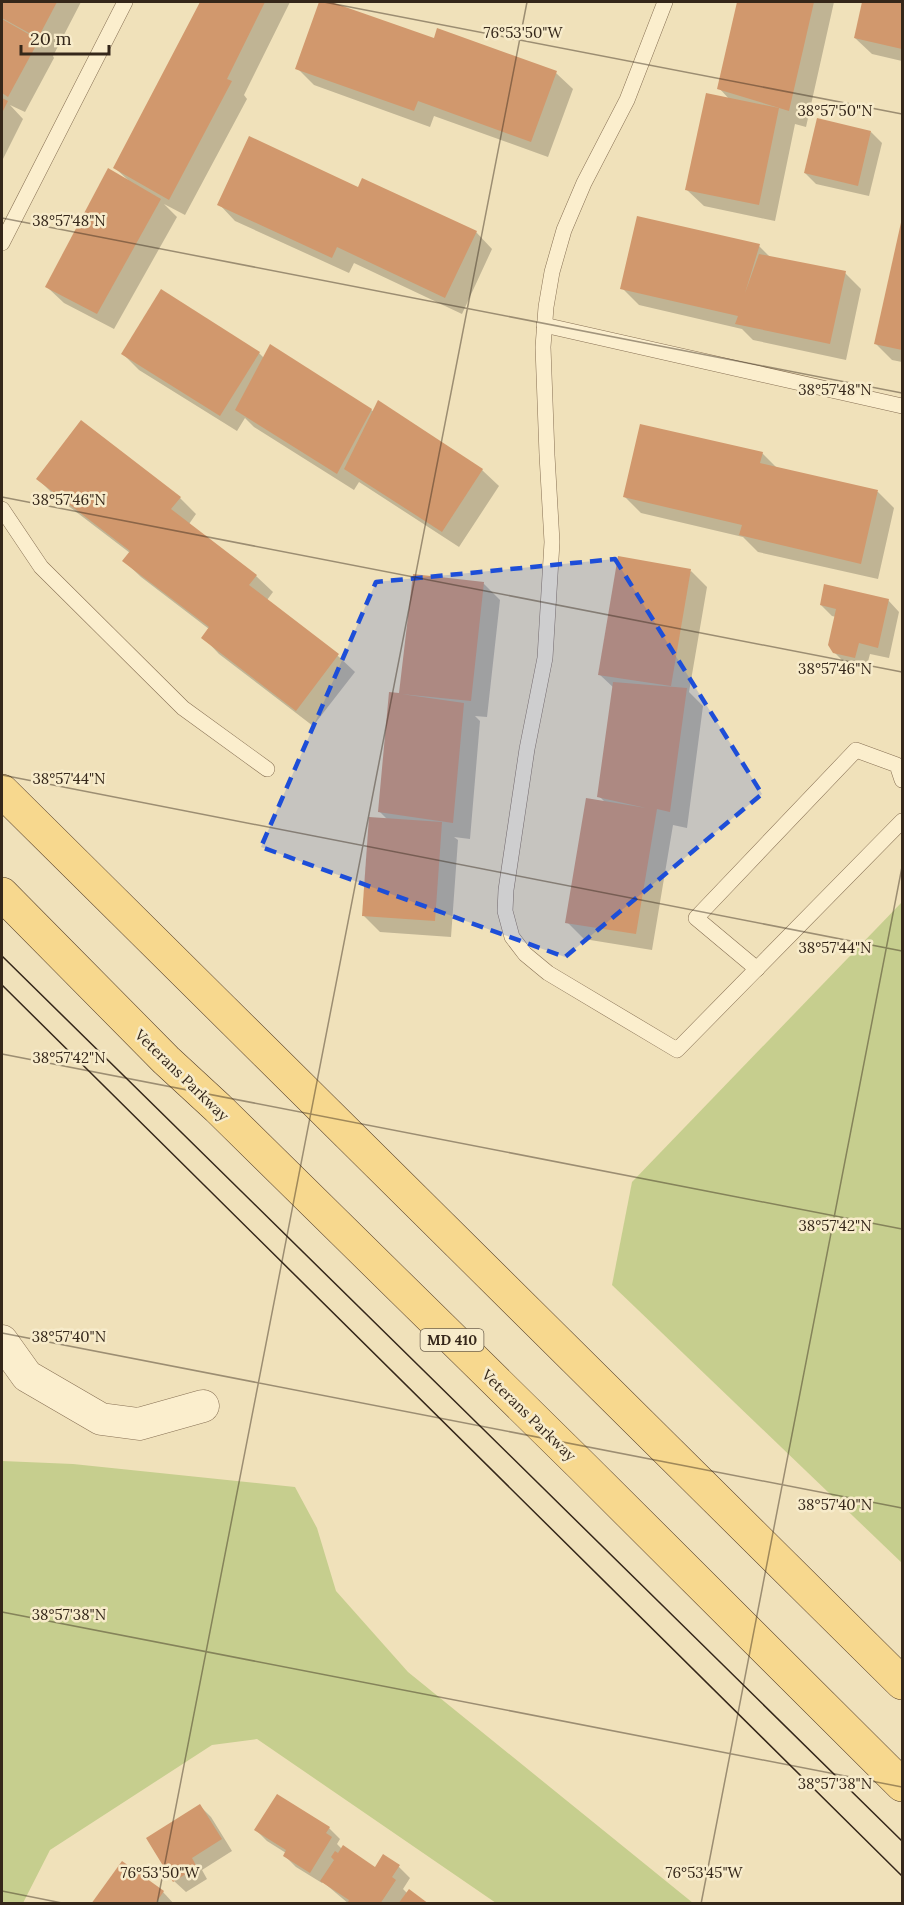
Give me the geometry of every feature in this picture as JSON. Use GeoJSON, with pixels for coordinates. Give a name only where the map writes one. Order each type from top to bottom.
{"type":"FeatureCollection","features":[{"type":"Feature","properties":{"kind":"main road"},"geometry":{"type":"LineString","coordinates":[[2,791],[903,1683]]}},
{"type":"Feature","properties":{"kind":"main road","name":"Veterans Parkway"},"geometry":{"type":"LineString","coordinates":[[2,894],[166,1060],[218,1108],[583,1467],[903,1785]]}},
{"type":"Feature","properties":{"kind":"street"},"geometry":{"type":"LineString","coordinates":[[2,1341],[27,1376],[100,1419],[139,1424],[203,1406]]}},
{"type":"Feature","properties":{"kind":"lane"},"geometry":{"type":"LineString","coordinates":[[2,243],[126,2]]}},
{"type":"Feature","properties":{"kind":"lane"},"geometry":{"type":"LineString","coordinates":[[664,2],[627,100],[584,183],[564,230],[552,272],[546,306],[543,347],[552,542],[545,658],[527,749],[506,890],[505,911],[513,937],[525,954],[548,973],[677,1050],[903,821]]}},
{"type":"Feature","properties":{"kind":"lane"},"geometry":{"type":"LineString","coordinates":[[544,325],[903,406]]}},
{"type":"Feature","properties":{"kind":"lane"},"geometry":{"type":"LineString","coordinates":[[2,510],[41,567],[183,708],[267,769]]}},
{"type":"Feature","properties":{"kind":"lane"},"geometry":{"type":"LineString","coordinates":[[757,969],[696,918],[856,750],[897,765],[903,780]]}},
{"type":"Feature","properties":{"kind":"highlighted area"},"geometry":{"type":"Polygon","coordinates":[[[615,559],[762,794],[565,957],[261,847],[376,582],[615,559]]]}},
{"type":"Feature","properties":{"kind":"green space"},"geometry":{"type":"Polygon","coordinates":[[[902,902],[902,1563],[612,1285],[632,1182],[902,902]]]}},
{"type":"Feature","properties":{"kind":"green space"},"geometry":{"type":"Polygon","coordinates":[[[2,1461],[73,1464],[295,1487],[317,1528],[336,1591],[408,1672],[693,1903],[496,1903],[257,1739],[212,1745],[50,1850],[23,1903],[2,1903],[2,1461]]]}},
{"type":"Feature","properties":{"kind":"building"},"geometry":{"type":"Polygon","coordinates":[[[2,2],[57,2],[38,38],[2,18],[2,2]]]}},
{"type":"Feature","properties":{"kind":"building"},"geometry":{"type":"Polygon","coordinates":[[[200,2],[265,2],[227,79],[232,81],[169,200],[113,168],[200,2]]]}},
{"type":"Feature","properties":{"kind":"building"},"geometry":{"type":"Polygon","coordinates":[[[319,2],[331,2],[434,38],[437,28],[557,71],[531,142],[418,101],[414,111],[295,69],[319,2]]]}},
{"type":"Feature","properties":{"kind":"building"},"geometry":{"type":"Polygon","coordinates":[[[737,2],[814,2],[789,111],[717,89],[737,2]]]}},
{"type":"Feature","properties":{"kind":"building"},"geometry":{"type":"Polygon","coordinates":[[[862,2],[902,2],[902,49],[854,38],[862,2]]]}},
{"type":"Feature","properties":{"kind":"building"},"geometry":{"type":"Polygon","coordinates":[[[2,19],[39,40],[8,97],[2,93],[2,19]]]}},
{"type":"Feature","properties":{"kind":"building"},"geometry":{"type":"Polygon","coordinates":[[[706,93],[779,108],[759,205],[685,190],[706,93]]]}},
{"type":"Feature","properties":{"kind":"building"},"geometry":{"type":"Polygon","coordinates":[[[2,98],[8,101],[2,113],[2,98]]]}},
{"type":"Feature","properties":{"kind":"building"},"geometry":{"type":"Polygon","coordinates":[[[817,118],[871,131],[858,186],[804,173],[817,118]]]}},
{"type":"Feature","properties":{"kind":"building"},"geometry":{"type":"Polygon","coordinates":[[[249,136],[358,187],[362,178],[477,231],[445,298],[337,247],[332,258],[217,205],[249,136]]]}},
{"type":"Feature","properties":{"kind":"building"},"geometry":{"type":"Polygon","coordinates":[[[108,168],[161,199],[97,314],[45,287],[108,168]]]}},
{"type":"Feature","properties":{"kind":"building"},"geometry":{"type":"Polygon","coordinates":[[[637,216],[760,244],[745,293],[759,254],[846,271],[830,344],[735,324],[738,316],[620,289],[637,216]]]}},
{"type":"Feature","properties":{"kind":"building"},"geometry":{"type":"Polygon","coordinates":[[[902,218],[902,350],[874,344],[902,218]]]}},
{"type":"Feature","properties":{"kind":"building"},"geometry":{"type":"Polygon","coordinates":[[[161,289],[260,352],[220,416],[121,354],[161,289]]]}},
{"type":"Feature","properties":{"kind":"building"},"geometry":{"type":"Polygon","coordinates":[[[270,344],[372,409],[337,474],[235,410],[270,344]]]}},
{"type":"Feature","properties":{"kind":"building"},"geometry":{"type":"Polygon","coordinates":[[[378,400],[483,469],[442,532],[344,469],[378,400]]]}},
{"type":"Feature","properties":{"kind":"building"},"geometry":{"type":"Polygon","coordinates":[[[81,420],[181,497],[171,509],[257,575],[249,585],[339,654],[296,711],[201,638],[209,627],[122,561],[130,551],[36,479],[81,420]]]}},
{"type":"Feature","properties":{"kind":"building"},"geometry":{"type":"Polygon","coordinates":[[[640,424],[763,452],[760,463],[878,490],[861,564],[739,535],[742,525],[623,497],[640,424]]]}},
{"type":"Feature","properties":{"kind":"building"},"geometry":{"type":"Polygon","coordinates":[[[618,556],[691,569],[671,686],[598,675],[618,556]]]}},
{"type":"Feature","properties":{"kind":"building"},"geometry":{"type":"Polygon","coordinates":[[[413,574],[484,582],[471,701],[401,694],[464,703],[453,823],[378,812],[389,692],[399,693],[413,574]]]}},
{"type":"Feature","properties":{"kind":"building"},"geometry":{"type":"Polygon","coordinates":[[[824,584],[889,599],[878,648],[859,643],[855,658],[833,653],[828,645],[836,609],[820,605],[824,584]]]}},
{"type":"Feature","properties":{"kind":"building"},"geometry":{"type":"Polygon","coordinates":[[[613,682],[687,688],[670,812],[657,809],[636,934],[565,923],[586,798],[646,808],[597,797],[613,682]]]}},
{"type":"Feature","properties":{"kind":"building"},"geometry":{"type":"Polygon","coordinates":[[[369,817],[442,822],[435,921],[362,916],[369,817]]]}},
{"type":"Feature","properties":{"kind":"building"},"geometry":{"type":"Polygon","coordinates":[[[277,1794],[330,1827],[326,1833],[332,1837],[310,1873],[283,1856],[286,1850],[254,1830],[277,1794]]]}},
{"type":"Feature","properties":{"kind":"building"},"geometry":{"type":"Polygon","coordinates":[[[200,1804],[222,1839],[192,1858],[197,1867],[173,1882],[146,1838],[200,1804]]]}},
{"type":"Feature","properties":{"kind":"building"},"geometry":{"type":"Polygon","coordinates":[[[343,1845],[375,1867],[383,1854],[400,1865],[392,1877],[396,1880],[380,1904],[347,1904],[349,1900],[320,1881],[334,1860],[331,1857],[335,1851],[338,1853],[343,1845]]]}},
{"type":"Feature","properties":{"kind":"building"},"geometry":{"type":"Polygon","coordinates":[[[122,1861],[164,1891],[155,1904],[91,1904],[122,1861]]]}},
{"type":"Feature","properties":{"kind":"building"},"geometry":{"type":"Polygon","coordinates":[[[409,1889],[429,1904],[398,1904],[409,1889]]]}},
{"type":"Feature","properties":{"kind":"tram line"},"geometry":{"type":"LineString","coordinates":[[2,956],[902,1841]]}},
{"type":"Feature","properties":{"kind":"tram line"},"geometry":{"type":"LineString","coordinates":[[2,985],[902,1876]]}}]}
